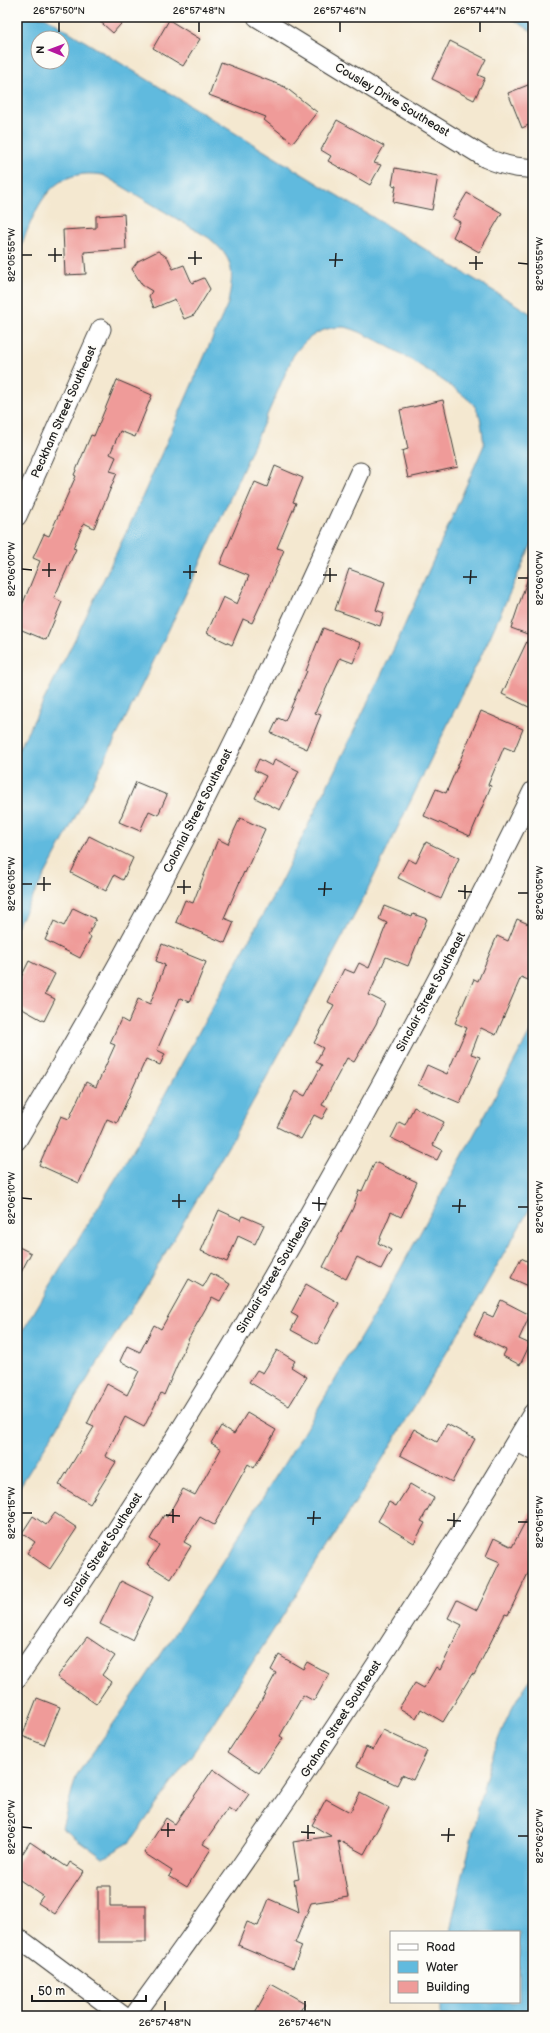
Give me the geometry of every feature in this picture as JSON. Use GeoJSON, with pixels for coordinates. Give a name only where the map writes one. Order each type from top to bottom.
{"type":"FeatureCollection","features":[{"type":"Feature","properties":{"kind":"street","name":"Cousley Drive Southeast"},"geometry":{"type":"LineString","coordinates":[[257,17],[281,22],[486,158],[503,165],[522,169],[533,168]]}},
{"type":"Feature","properties":{"kind":"street","name":"Peckham Street Southeast"},"geometry":{"type":"LineString","coordinates":[[17,516],[102,329]]}},
{"type":"Feature","properties":{"kind":"street","name":"Colonial Street Southeast"},"geometry":{"type":"LineString","coordinates":[[17,1140],[76,1038],[179,848],[276,655],[360,472]]}},
{"type":"Feature","properties":{"kind":"street","name":"Sinclair Street Southeast"},"geometry":{"type":"LineString","coordinates":[[17,1678],[152,1475],[278,1269],[393,1065],[533,791]]}},
{"type":"Feature","properties":{"kind":"street","name":"Graham Street Southeast"},"geometry":{"type":"LineString","coordinates":[[134,2016],[268,1829],[334,1731],[399,1632],[533,1413]]}},
{"type":"Feature","properties":{"kind":"street"},"geometry":{"type":"LineString","coordinates":[[516,1442],[533,1450]]}},
{"type":"Feature","properties":{"kind":"street"},"geometry":{"type":"LineString","coordinates":[[17,1938],[123,2016]]}},
{"type":"Feature","properties":{"kind":"water"},"geometry":{"type":"Polygon","coordinates":[[[17,17],[45,17],[66,30],[30,30],[30,70],[70,70],[70,32],[533,315],[533,541],[490,637],[367,891],[297,1022],[229,1145],[141,1294],[17,1491],[17,1340],[146,1129],[279,885],[399,638],[484,445],[480,418],[473,404],[450,385],[389,347],[354,330],[343,327],[320,331],[303,344],[293,356],[196,573],[127,716],[17,926],[17,753],[77,635],[133,518],[228,303],[231,282],[228,260],[218,246],[209,238],[103,175],[84,174],[68,178],[55,185],[45,196],[30,224],[17,256],[17,17]]]}},
{"type":"Feature","properties":{"kind":"water"},"geometry":{"type":"Polygon","coordinates":[[[509,17],[533,17],[533,32],[509,17]]]}},
{"type":"Feature","properties":{"kind":"water"},"geometry":{"type":"Polygon","coordinates":[[[533,1027],[533,1203],[462,1327],[373,1475],[198,1746],[130,1842],[103,1858],[62,1828],[76,1776],[138,1689],[213,1576],[299,1440],[386,1295],[533,1027]]]}},
{"type":"Feature","properties":{"kind":"water"},"geometry":{"type":"Polygon","coordinates":[[[533,1676],[533,2016],[441,2016],[441,2003],[520,2003],[520,1931],[450,1931],[485,1781],[499,1736],[520,1695],[533,1676]]]}},
{"type":"Feature","properties":{"kind":"building"},"geometry":{"type":"Polygon","coordinates":[[[95,17],[127,17],[113,33],[95,17]]]}},
{"type":"Feature","properties":{"kind":"building"},"geometry":{"type":"Polygon","coordinates":[[[169,20],[200,39],[183,66],[153,48],[169,20]]]}},
{"type":"Feature","properties":{"kind":"building"},"geometry":{"type":"Polygon","coordinates":[[[450,41],[486,59],[478,75],[485,78],[474,100],[432,79],[450,41]]]}},
{"type":"Feature","properties":{"kind":"building"},"geometry":{"type":"Polygon","coordinates":[[[221,62],[285,87],[317,112],[293,143],[264,120],[266,117],[209,95],[221,62]]]}},
{"type":"Feature","properties":{"kind":"building"},"geometry":{"type":"Polygon","coordinates":[[[533,83],[533,123],[522,128],[508,93],[533,83]]]}},
{"type":"Feature","properties":{"kind":"building"},"geometry":{"type":"Polygon","coordinates":[[[337,120],[384,146],[374,163],[381,165],[370,185],[328,161],[331,156],[321,150],[337,120]]]}},
{"type":"Feature","properties":{"kind":"building"},"geometry":{"type":"Polygon","coordinates":[[[395,168],[438,176],[432,210],[393,202],[396,186],[392,185],[395,168]]]}},
{"type":"Feature","properties":{"kind":"building"},"geometry":{"type":"Polygon","coordinates":[[[467,193],[502,213],[479,252],[453,237],[460,222],[452,218],[467,193]]]}},
{"type":"Feature","properties":{"kind":"building"},"geometry":{"type":"Polygon","coordinates":[[[124,214],[126,249],[84,252],[86,274],[65,275],[63,230],[96,228],[96,216],[124,214]]]}},
{"type":"Feature","properties":{"kind":"building"},"geometry":{"type":"Polygon","coordinates":[[[158,251],[168,258],[173,269],[184,265],[192,283],[204,278],[210,289],[194,315],[184,319],[175,299],[154,308],[149,296],[152,291],[142,285],[132,269],[138,261],[158,251]]]}},
{"type":"Feature","properties":{"kind":"building"},"geometry":{"type":"Polygon","coordinates":[[[117,380],[152,395],[135,437],[120,431],[110,454],[116,457],[110,471],[117,473],[94,528],[84,523],[73,548],[76,549],[54,598],[62,602],[46,640],[17,628],[17,606],[21,608],[40,561],[33,558],[44,534],[49,536],[76,476],[74,475],[91,435],[94,436],[117,380]]]}},
{"type":"Feature","properties":{"kind":"building"},"geometry":{"type":"Polygon","coordinates":[[[443,400],[458,467],[408,478],[402,451],[408,449],[400,410],[443,400]]]}},
{"type":"Feature","properties":{"kind":"building"},"geometry":{"type":"Polygon","coordinates":[[[275,466],[303,478],[293,502],[296,503],[277,548],[284,550],[270,584],[252,623],[243,619],[232,645],[207,633],[223,597],[237,604],[249,576],[220,564],[255,482],[267,487],[275,466]]]}},
{"type":"Feature","properties":{"kind":"building"},"geometry":{"type":"Polygon","coordinates":[[[349,569],[385,582],[376,610],[384,613],[380,626],[335,610],[349,569]]]}},
{"type":"Feature","properties":{"kind":"building"},"geometry":{"type":"Polygon","coordinates":[[[531,569],[533,569],[533,709],[502,694],[530,635],[511,628],[531,569]]]}},
{"type":"Feature","properties":{"kind":"building"},"geometry":{"type":"Polygon","coordinates":[[[323,628],[361,643],[353,663],[340,658],[315,713],[321,715],[307,749],[271,733],[278,718],[285,721],[307,671],[323,628]]]}},
{"type":"Feature","properties":{"kind":"building"},"geometry":{"type":"Polygon","coordinates":[[[481,711],[523,729],[514,751],[504,747],[488,785],[491,786],[470,836],[424,816],[436,789],[446,793],[481,711]]]}},
{"type":"Feature","properties":{"kind":"building"},"geometry":{"type":"Polygon","coordinates":[[[259,759],[272,766],[275,759],[299,771],[280,810],[255,798],[266,776],[254,770],[259,759]]]}},
{"type":"Feature","properties":{"kind":"building"},"geometry":{"type":"Polygon","coordinates":[[[136,782],[167,795],[158,815],[149,811],[140,831],[119,822],[136,782]]]}},
{"type":"Feature","properties":{"kind":"building"},"geometry":{"type":"Polygon","coordinates":[[[240,818],[265,829],[224,918],[234,922],[225,943],[176,922],[185,900],[193,903],[218,839],[228,844],[240,818]]]}},
{"type":"Feature","properties":{"kind":"building"},"geometry":{"type":"Polygon","coordinates":[[[89,836],[133,858],[123,880],[114,875],[106,891],[71,873],[89,836]]]}},
{"type":"Feature","properties":{"kind":"building"},"geometry":{"type":"Polygon","coordinates":[[[426,842],[459,858],[441,899],[398,878],[408,859],[416,863],[426,842]]]}},
{"type":"Feature","properties":{"kind":"building"},"geometry":{"type":"Polygon","coordinates":[[[384,906],[412,917],[413,914],[427,919],[408,966],[386,957],[369,995],[385,1003],[376,1024],[354,1062],[347,1058],[322,1105],[328,1108],[322,1119],[314,1115],[301,1139],[277,1127],[295,1091],[305,1096],[322,1065],[316,1062],[323,1048],[314,1043],[334,1005],[328,1002],[344,969],[354,973],[359,963],[369,968],[387,923],[379,919],[384,906]]]}},
{"type":"Feature","properties":{"kind":"building"},"geometry":{"type":"Polygon","coordinates":[[[73,908],[96,919],[88,935],[91,937],[80,958],[45,940],[54,921],[64,926],[73,908]]]}},
{"type":"Feature","properties":{"kind":"building"},"geometry":{"type":"Polygon","coordinates":[[[517,919],[533,926],[533,982],[521,977],[496,1035],[481,1028],[471,1054],[480,1057],[460,1103],[418,1085],[427,1065],[447,1074],[467,1028],[455,1023],[474,979],[478,981],[497,936],[508,941],[517,919]]]}},
{"type":"Feature","properties":{"kind":"building"},"geometry":{"type":"Polygon","coordinates":[[[162,944],[206,962],[190,1002],[180,998],[157,1050],[165,1054],[160,1065],[146,1059],[117,1123],[107,1119],[79,1183],[39,1165],[61,1116],[69,1119],[86,1082],[96,1087],[115,1045],[110,1043],[121,1019],[128,1023],[138,999],[150,1004],[165,965],[156,961],[162,944]]]}},
{"type":"Feature","properties":{"kind":"building"},"geometry":{"type":"Polygon","coordinates":[[[29,961],[55,974],[45,994],[55,999],[44,1021],[17,1006],[17,985],[29,961]]]}},
{"type":"Feature","properties":{"kind":"building"},"geometry":{"type":"Polygon","coordinates":[[[414,1107],[444,1122],[433,1145],[442,1150],[437,1160],[391,1138],[399,1122],[405,1125],[414,1107]]]}},
{"type":"Feature","properties":{"kind":"building"},"geometry":{"type":"Polygon","coordinates":[[[375,1162],[417,1182],[401,1217],[391,1212],[378,1243],[391,1250],[381,1269],[357,1257],[346,1279],[323,1267],[353,1208],[359,1190],[362,1191],[375,1162]]]}},
{"type":"Feature","properties":{"kind":"building"},"geometry":{"type":"Polygon","coordinates":[[[219,1210],[241,1220],[243,1216],[264,1225],[255,1244],[238,1236],[227,1262],[201,1251],[219,1210]]]}},
{"type":"Feature","properties":{"kind":"building"},"geometry":{"type":"Polygon","coordinates":[[[17,1246],[31,1253],[17,1280],[17,1246]]]}},
{"type":"Feature","properties":{"kind":"building"},"geometry":{"type":"Polygon","coordinates":[[[521,1258],[533,1264],[533,1288],[511,1278],[521,1258]]]}},
{"type":"Feature","properties":{"kind":"building"},"geometry":{"type":"Polygon","coordinates":[[[211,1273],[230,1284],[220,1301],[212,1297],[189,1338],[164,1395],[161,1393],[144,1427],[125,1417],[105,1456],[116,1462],[90,1504],[59,1485],[94,1427],[87,1424],[107,1384],[127,1395],[139,1371],[120,1361],[127,1346],[140,1352],[154,1325],[161,1329],[189,1279],[203,1287],[211,1273]]]}},
{"type":"Feature","properties":{"kind":"building"},"geometry":{"type":"Polygon","coordinates":[[[306,1284],[339,1303],[317,1344],[291,1330],[298,1317],[291,1313],[306,1284]]]}},
{"type":"Feature","properties":{"kind":"building"},"geometry":{"type":"Polygon","coordinates":[[[501,1300],[530,1315],[519,1339],[530,1344],[520,1365],[503,1356],[506,1350],[474,1334],[484,1313],[493,1317],[501,1300]]]}},
{"type":"Feature","properties":{"kind":"building"},"geometry":{"type":"Polygon","coordinates":[[[277,1350],[295,1361],[291,1367],[307,1377],[289,1406],[249,1382],[257,1370],[263,1373],[277,1350]]]}},
{"type":"Feature","properties":{"kind":"building"},"geometry":{"type":"Polygon","coordinates":[[[247,1413],[276,1430],[254,1468],[248,1464],[214,1525],[200,1517],[184,1542],[191,1546],[171,1579],[147,1564],[159,1545],[150,1539],[164,1515],[167,1517],[183,1489],[195,1495],[221,1449],[211,1443],[221,1426],[234,1434],[247,1413]]]}},
{"type":"Feature","properties":{"kind":"building"},"geometry":{"type":"Polygon","coordinates":[[[447,1424],[475,1439],[452,1482],[400,1455],[414,1429],[437,1442],[447,1424]]]}},
{"type":"Feature","properties":{"kind":"building"},"geometry":{"type":"Polygon","coordinates":[[[410,1484],[434,1498],[421,1521],[425,1523],[414,1543],[378,1521],[389,1502],[396,1506],[410,1484]]]}},
{"type":"Feature","properties":{"kind":"building"},"geometry":{"type":"Polygon","coordinates":[[[533,1507],[533,1563],[508,1615],[505,1614],[474,1675],[472,1674],[443,1722],[421,1709],[416,1718],[399,1708],[415,1683],[424,1688],[436,1667],[440,1670],[462,1625],[448,1618],[457,1600],[477,1610],[500,1562],[486,1556],[494,1538],[512,1547],[533,1507]]]}},
{"type":"Feature","properties":{"kind":"building"},"geometry":{"type":"Polygon","coordinates":[[[55,1513],[77,1528],[50,1569],[27,1553],[35,1542],[22,1533],[33,1516],[46,1525],[55,1513]]]}},
{"type":"Feature","properties":{"kind":"building"},"geometry":{"type":"Polygon","coordinates":[[[121,1581],[153,1597],[132,1640],[100,1624],[121,1581]]]}},
{"type":"Feature","properties":{"kind":"building"},"geometry":{"type":"Polygon","coordinates":[[[87,1637],[115,1656],[102,1675],[111,1682],[96,1704],[57,1677],[87,1637]]]}},
{"type":"Feature","properties":{"kind":"building"},"geometry":{"type":"Polygon","coordinates":[[[279,1655],[303,1669],[307,1662],[329,1674],[314,1701],[303,1695],[280,1736],[283,1738],[259,1773],[228,1752],[260,1703],[276,1673],[271,1670],[279,1655]]]}},
{"type":"Feature","properties":{"kind":"building"},"geometry":{"type":"Polygon","coordinates":[[[37,1698],[60,1707],[44,1745],[22,1736],[37,1698]]]}},
{"type":"Feature","properties":{"kind":"building"},"geometry":{"type":"Polygon","coordinates":[[[383,1730],[427,1751],[413,1780],[402,1775],[397,1785],[357,1766],[366,1747],[373,1750],[383,1730]]]}},
{"type":"Feature","properties":{"kind":"building"},"geometry":{"type":"Polygon","coordinates":[[[213,1769],[249,1794],[236,1813],[228,1808],[203,1844],[211,1849],[187,1887],[169,1876],[172,1871],[144,1853],[166,1818],[175,1824],[213,1769]]]}},
{"type":"Feature","properties":{"kind":"building"},"geometry":{"type":"Polygon","coordinates":[[[360,1793],[389,1808],[364,1854],[338,1840],[348,1897],[311,1903],[295,1943],[302,1946],[293,1968],[238,1945],[247,1922],[258,1926],[269,1899],[299,1912],[294,1880],[299,1879],[293,1842],[331,1836],[312,1825],[326,1799],[350,1812],[360,1793]]]}},
{"type":"Feature","properties":{"kind":"building"},"geometry":{"type":"Polygon","coordinates":[[[30,1842],[67,1867],[70,1862],[84,1871],[55,1914],[38,1903],[43,1896],[17,1878],[17,1862],[30,1842]]]}},
{"type":"Feature","properties":{"kind":"building"},"geometry":{"type":"Polygon","coordinates":[[[98,1886],[110,1886],[110,1906],[146,1906],[146,1942],[98,1942],[98,1886]]]}},
{"type":"Feature","properties":{"kind":"building"},"geometry":{"type":"Polygon","coordinates":[[[271,1984],[305,2003],[297,2016],[253,2016],[271,1984]]]}}]}
